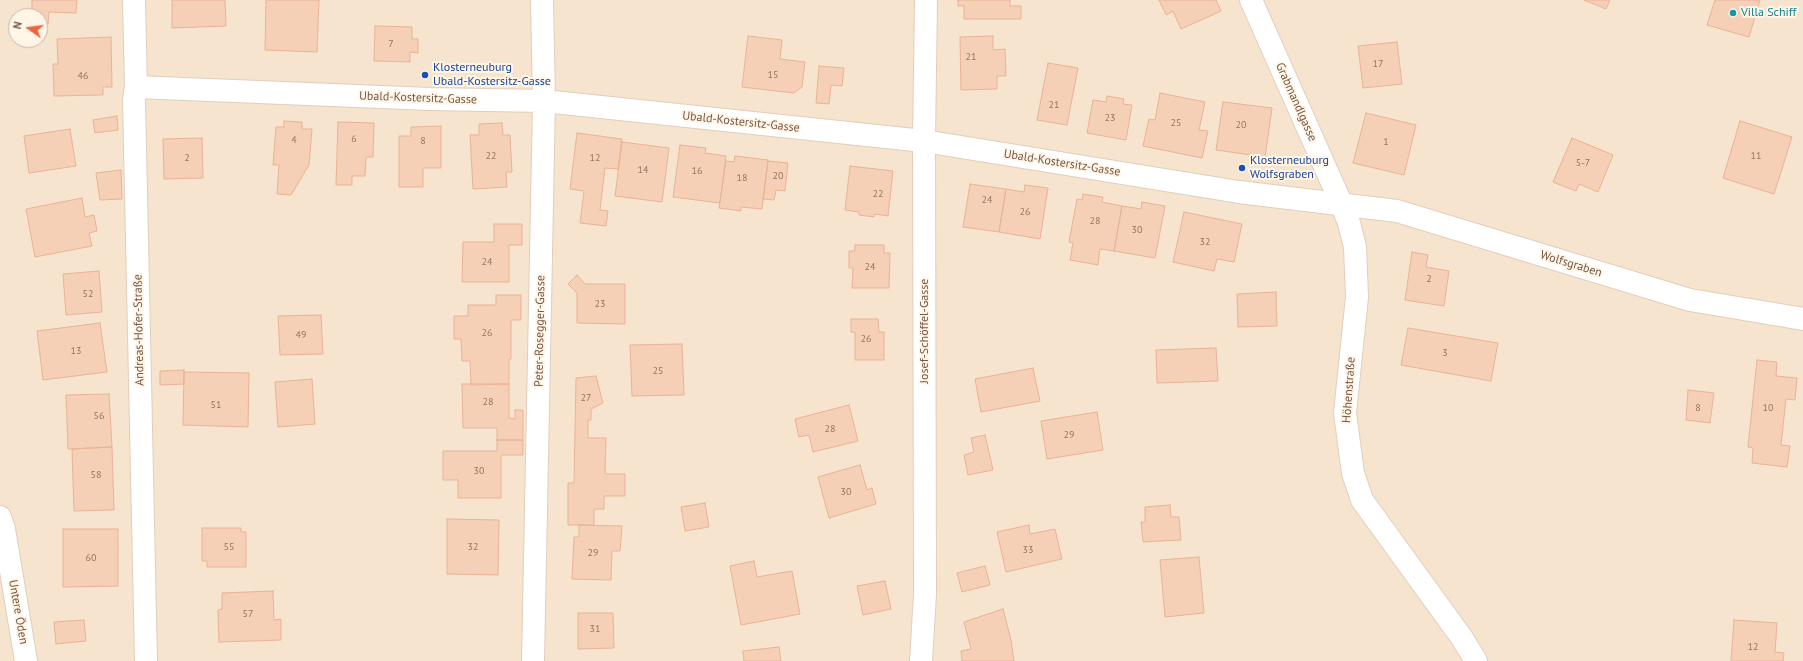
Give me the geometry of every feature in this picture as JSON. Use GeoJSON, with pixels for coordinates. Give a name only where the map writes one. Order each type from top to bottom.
{"type":"FeatureCollection","features":[{"type":"Feature","properties":{"kind":"street","name":"Andreas-Hofer-Straße"},"geometry":{"type":"LineString","coordinates":[[134,0],[136,88],[134,108],[146,661]]}},
{"type":"Feature","properties":{"kind":"street","name":"Peter-Rosegger-Gasse"},"geometry":{"type":"LineString","coordinates":[[533,661],[544,101],[542,0]]}},
{"type":"Feature","properties":{"kind":"street","name":"Josef-Schöffel-Gasse"},"geometry":{"type":"LineString","coordinates":[[921,661],[925,594],[924,141],[926,0]]}},
{"type":"Feature","properties":{"kind":"street","name":"Grabmandlgasse"},"geometry":{"type":"LineString","coordinates":[[1251,0],[1341,203]]}},
{"type":"Feature","properties":{"kind":"street","name":"Ubald-Kostersitz-Gasse"},"geometry":{"type":"LineString","coordinates":[[136,88],[430,99],[544,101],[924,141],[1239,192],[1341,203]]}},
{"type":"Feature","properties":{"kind":"street","name":"Wolfsgraben"},"geometry":{"type":"LineString","coordinates":[[1341,203],[1397,210],[1690,300],[1803,319]]}},
{"type":"Feature","properties":{"kind":"street","name":"Höhenstraße"},"geometry":{"type":"LineString","coordinates":[[1341,203],[1349,223],[1355,247],[1357,272],[1357,297],[1345,413],[1353,473],[1362,500],[1462,638],[1476,661]]}},
{"type":"Feature","properties":{"kind":"street","name":"Untere Öden"},"geometry":{"type":"LineString","coordinates":[[0,517],[4,529],[26,661]]}},
{"type":"Feature","properties":{"kind":"shaded area"},"geometry":{"type":"Polygon","coordinates":[[[0,0],[1803,0],[1803,661],[0,661],[0,0]]]}},
{"type":"Feature","properties":{"kind":"building"},"geometry":{"type":"Polygon","coordinates":[[[32,0],[77,0],[76,13],[49,12],[48,24],[48,8],[32,8],[32,0]]]}},
{"type":"Feature","properties":{"kind":"building"},"geometry":{"type":"Polygon","coordinates":[[[172,0],[225,0],[226,26],[172,28],[172,0]]]}},
{"type":"Feature","properties":{"kind":"building"},"geometry":{"type":"Polygon","coordinates":[[[266,0],[319,0],[317,52],[265,50],[266,0]]]}},
{"type":"Feature","properties":{"kind":"building"},"geometry":{"type":"Polygon","coordinates":[[[958,0],[1010,0],[1010,6],[1021,6],[1021,19],[964,19],[964,6],[958,6],[958,0]]]}},
{"type":"Feature","properties":{"kind":"building"},"geometry":{"type":"Polygon","coordinates":[[[1159,0],[1216,0],[1221,11],[1181,29],[1173,11],[1166,15],[1159,0]]]}},
{"type":"Feature","properties":{"kind":"building"},"geometry":{"type":"Polygon","coordinates":[[[1584,0],[1610,0],[1606,9],[1584,0]]]}},
{"type":"Feature","properties":{"kind":"building","name":"Villa Schiff"},"geometry":{"type":"Polygon","coordinates":[[[1715,0],[1760,0],[1749,37],[1707,25],[1715,0]]]}},
{"type":"Feature","properties":{"kind":"building"},"geometry":{"type":"Polygon","coordinates":[[[375,26],[412,27],[412,39],[418,39],[418,53],[410,52],[410,62],[374,61],[375,26]]]}},
{"type":"Feature","properties":{"kind":"building"},"geometry":{"type":"Polygon","coordinates":[[[748,36],[782,40],[780,59],[805,62],[802,87],[794,93],[742,87],[748,36]]]}},
{"type":"Feature","properties":{"kind":"building"},"geometry":{"type":"Polygon","coordinates":[[[993,36],[993,50],[1005,49],[1006,76],[997,76],[997,89],[961,90],[960,37],[993,36]]]}},
{"type":"Feature","properties":{"kind":"building"},"geometry":{"type":"Polygon","coordinates":[[[111,37],[112,87],[103,87],[103,95],[54,96],[53,64],[58,64],[57,39],[111,37]]]}},
{"type":"Feature","properties":{"kind":"building"},"geometry":{"type":"Polygon","coordinates":[[[1397,42],[1402,84],[1363,88],[1358,46],[1397,42]]]}},
{"type":"Feature","properties":{"kind":"building"},"geometry":{"type":"Polygon","coordinates":[[[1048,63],[1078,68],[1067,125],[1037,120],[1048,63]]]}},
{"type":"Feature","properties":{"kind":"building"},"geometry":{"type":"Polygon","coordinates":[[[819,66],[844,68],[842,86],[831,85],[829,104],[816,103],[819,66]]]}},
{"type":"Feature","properties":{"kind":"building"},"geometry":{"type":"Polygon","coordinates":[[[1160,93],[1205,102],[1199,130],[1208,131],[1202,158],[1143,146],[1149,119],[1155,120],[1160,93]]]}},
{"type":"Feature","properties":{"kind":"building"},"geometry":{"type":"Polygon","coordinates":[[[1107,96],[1124,99],[1123,104],[1132,105],[1126,140],[1087,133],[1093,100],[1106,102],[1107,96]]]}},
{"type":"Feature","properties":{"kind":"building"},"geometry":{"type":"Polygon","coordinates":[[[1223,102],[1272,108],[1265,157],[1216,150],[1223,102]]]}},
{"type":"Feature","properties":{"kind":"building"},"geometry":{"type":"Polygon","coordinates":[[[1366,113],[1416,125],[1404,175],[1353,163],[1366,113]]]}},
{"type":"Feature","properties":{"kind":"building"},"geometry":{"type":"Polygon","coordinates":[[[117,116],[118,130],[95,133],[93,120],[117,116]]]}},
{"type":"Feature","properties":{"kind":"building"},"geometry":{"type":"Polygon","coordinates":[[[284,121],[302,122],[302,129],[312,129],[309,165],[291,195],[277,194],[279,165],[273,165],[276,127],[284,127],[284,121]]]}},
{"type":"Feature","properties":{"kind":"building"},"geometry":{"type":"Polygon","coordinates":[[[1740,121],[1792,137],[1774,194],[1723,178],[1740,121]]]}},
{"type":"Feature","properties":{"kind":"building"},"geometry":{"type":"Polygon","coordinates":[[[338,122],[374,123],[373,157],[366,157],[365,176],[352,176],[352,185],[336,185],[338,122]]]}},
{"type":"Feature","properties":{"kind":"building"},"geometry":{"type":"Polygon","coordinates":[[[502,123],[503,135],[510,135],[512,172],[506,172],[507,187],[473,189],[470,135],[479,135],[479,124],[502,123]]]}},
{"type":"Feature","properties":{"kind":"building"},"geometry":{"type":"Polygon","coordinates":[[[441,126],[441,168],[423,168],[423,187],[399,187],[399,136],[411,136],[411,127],[441,126]]]}},
{"type":"Feature","properties":{"kind":"building"},"geometry":{"type":"Polygon","coordinates":[[[70,129],[76,166],[29,173],[24,136],[70,129]]]}},
{"type":"Feature","properties":{"kind":"building"},"geometry":{"type":"Polygon","coordinates":[[[577,133],[622,139],[618,169],[605,168],[600,210],[608,211],[606,226],[580,223],[584,191],[570,189],[577,133]]]}},
{"type":"Feature","properties":{"kind":"building"},"geometry":{"type":"Polygon","coordinates":[[[202,138],[203,178],[164,179],[163,139],[202,138]]]}},
{"type":"Feature","properties":{"kind":"building"},"geometry":{"type":"Polygon","coordinates":[[[1572,138],[1613,155],[1598,192],[1579,184],[1576,191],[1553,182],[1572,138]]]}},
{"type":"Feature","properties":{"kind":"building"},"geometry":{"type":"Polygon","coordinates":[[[622,142],[669,148],[662,202],[615,196],[622,142]]]}},
{"type":"Feature","properties":{"kind":"building"},"geometry":{"type":"Polygon","coordinates":[[[680,145],[706,148],[705,153],[726,156],[720,203],[673,197],[680,145]]]}},
{"type":"Feature","properties":{"kind":"building"},"geometry":{"type":"Polygon","coordinates":[[[735,156],[768,160],[762,209],[741,207],[741,211],[719,208],[726,161],[734,162],[735,156]]]}},
{"type":"Feature","properties":{"kind":"building"},"geometry":{"type":"Polygon","coordinates":[[[768,161],[788,163],[785,191],[776,190],[774,200],[763,199],[768,161]]]}},
{"type":"Feature","properties":{"kind":"building"},"geometry":{"type":"Polygon","coordinates":[[[850,166],[893,171],[888,216],[875,214],[874,217],[859,215],[859,212],[845,210],[850,166]]]}},
{"type":"Feature","properties":{"kind":"building"},"geometry":{"type":"Polygon","coordinates":[[[121,170],[122,199],[100,200],[96,173],[121,170]]]}},
{"type":"Feature","properties":{"kind":"building"},"geometry":{"type":"Polygon","coordinates":[[[970,184],[1006,189],[999,232],[963,227],[970,184]]]}},
{"type":"Feature","properties":{"kind":"building"},"geometry":{"type":"Polygon","coordinates":[[[1025,185],[1048,188],[1040,239],[999,232],[1006,189],[1024,192],[1025,185]]]}},
{"type":"Feature","properties":{"kind":"building"},"geometry":{"type":"Polygon","coordinates":[[[1083,194],[1103,197],[1102,202],[1122,206],[1114,251],[1100,249],[1098,265],[1070,260],[1073,243],[1069,242],[1077,199],[1082,200],[1083,194]]]}},
{"type":"Feature","properties":{"kind":"building"},"geometry":{"type":"Polygon","coordinates":[[[82,198],[85,217],[94,215],[97,231],[89,233],[92,246],[35,257],[26,209],[82,198]]]}},
{"type":"Feature","properties":{"kind":"building"},"geometry":{"type":"Polygon","coordinates":[[[1142,202],[1165,206],[1155,258],[1114,251],[1122,206],[1141,209],[1142,202]]]}},
{"type":"Feature","properties":{"kind":"building"},"geometry":{"type":"Polygon","coordinates":[[[1184,212],[1242,224],[1234,262],[1217,259],[1214,271],[1173,262],[1184,212]]]}},
{"type":"Feature","properties":{"kind":"building"},"geometry":{"type":"Polygon","coordinates":[[[494,224],[522,224],[522,245],[509,245],[509,282],[462,282],[463,242],[494,242],[494,224]]]}},
{"type":"Feature","properties":{"kind":"building"},"geometry":{"type":"Polygon","coordinates":[[[855,245],[884,245],[884,253],[890,253],[889,288],[852,288],[853,268],[849,268],[849,251],[855,251],[855,245]]]}},
{"type":"Feature","properties":{"kind":"building"},"geometry":{"type":"Polygon","coordinates":[[[1412,252],[1428,255],[1426,267],[1449,271],[1444,306],[1405,300],[1412,252]]]}},
{"type":"Feature","properties":{"kind":"building"},"geometry":{"type":"Polygon","coordinates":[[[99,271],[102,312],[66,315],[63,274],[99,271]]]}},
{"type":"Feature","properties":{"kind":"building"},"geometry":{"type":"Polygon","coordinates":[[[577,275],[585,284],[625,284],[625,324],[577,323],[577,293],[568,284],[577,275]]]}},
{"type":"Feature","properties":{"kind":"building"},"geometry":{"type":"Polygon","coordinates":[[[1276,292],[1277,326],[1238,327],[1237,294],[1276,292]]]}},
{"type":"Feature","properties":{"kind":"building"},"geometry":{"type":"Polygon","coordinates":[[[496,295],[521,295],[521,320],[511,320],[511,359],[509,359],[509,384],[471,385],[470,361],[462,361],[461,339],[454,339],[454,316],[468,316],[468,305],[496,305],[496,295]]]}},
{"type":"Feature","properties":{"kind":"building"},"geometry":{"type":"Polygon","coordinates":[[[321,315],[323,354],[280,355],[278,316],[321,315]]]}},
{"type":"Feature","properties":{"kind":"building"},"geometry":{"type":"Polygon","coordinates":[[[851,319],[878,319],[879,332],[884,332],[884,360],[855,360],[855,332],[851,332],[851,319]]]}},
{"type":"Feature","properties":{"kind":"building"},"geometry":{"type":"Polygon","coordinates":[[[100,323],[107,372],[43,380],[37,331],[100,323]]]}},
{"type":"Feature","properties":{"kind":"building"},"geometry":{"type":"Polygon","coordinates":[[[1408,328],[1498,343],[1491,381],[1401,365],[1408,328]]]}},
{"type":"Feature","properties":{"kind":"building"},"geometry":{"type":"Polygon","coordinates":[[[682,344],[684,395],[632,396],[630,345],[682,344]]]}},
{"type":"Feature","properties":{"kind":"building"},"geometry":{"type":"Polygon","coordinates":[[[1216,348],[1218,381],[1157,383],[1156,350],[1216,348]]]}},
{"type":"Feature","properties":{"kind":"building"},"geometry":{"type":"Polygon","coordinates":[[[1757,360],[1777,362],[1776,376],[1797,378],[1795,400],[1786,399],[1781,445],[1790,446],[1787,467],[1752,463],[1753,448],[1748,447],[1757,360]]]}},
{"type":"Feature","properties":{"kind":"building"},"geometry":{"type":"Polygon","coordinates":[[[1033,368],[1040,401],[981,412],[975,379],[1033,368]]]}},
{"type":"Feature","properties":{"kind":"building"},"geometry":{"type":"Polygon","coordinates":[[[184,370],[184,384],[160,385],[160,371],[184,370]]]}},
{"type":"Feature","properties":{"kind":"building"},"geometry":{"type":"Polygon","coordinates":[[[184,372],[249,373],[248,427],[183,425],[184,372]]]}},
{"type":"Feature","properties":{"kind":"building"},"geometry":{"type":"Polygon","coordinates":[[[596,376],[603,403],[591,409],[591,420],[588,420],[588,438],[606,438],[605,474],[625,474],[625,496],[604,496],[604,509],[594,509],[594,525],[568,525],[568,483],[574,483],[576,378],[596,376]]]}},
{"type":"Feature","properties":{"kind":"building"},"geometry":{"type":"Polygon","coordinates":[[[312,379],[315,424],[278,427],[275,382],[312,379]]]}},
{"type":"Feature","properties":{"kind":"building"},"geometry":{"type":"Polygon","coordinates":[[[462,384],[509,384],[509,418],[515,419],[515,410],[523,410],[523,440],[497,440],[497,428],[463,428],[462,384]]]}},
{"type":"Feature","properties":{"kind":"building"},"geometry":{"type":"Polygon","coordinates":[[[1688,390],[1714,393],[1710,423],[1686,420],[1688,390]]]}},
{"type":"Feature","properties":{"kind":"building"},"geometry":{"type":"Polygon","coordinates":[[[109,394],[112,447],[68,449],[66,395],[109,394]]]}},
{"type":"Feature","properties":{"kind":"building"},"geometry":{"type":"Polygon","coordinates":[[[849,405],[858,441],[813,452],[809,435],[799,437],[795,419],[849,405]]]}},
{"type":"Feature","properties":{"kind":"building"},"geometry":{"type":"Polygon","coordinates":[[[1097,412],[1103,450],[1047,459],[1041,421],[1097,412]]]}},
{"type":"Feature","properties":{"kind":"building"},"geometry":{"type":"Polygon","coordinates":[[[985,435],[993,470],[968,475],[964,455],[974,452],[971,438],[985,435]]]}},
{"type":"Feature","properties":{"kind":"building"},"geometry":{"type":"Polygon","coordinates":[[[497,440],[523,440],[523,455],[501,455],[501,498],[458,498],[458,480],[443,480],[443,451],[497,451],[497,440]]]}},
{"type":"Feature","properties":{"kind":"building"},"geometry":{"type":"Polygon","coordinates":[[[112,447],[114,510],[74,511],[72,449],[112,447]]]}},
{"type":"Feature","properties":{"kind":"building"},"geometry":{"type":"Polygon","coordinates":[[[860,465],[867,490],[872,488],[876,504],[829,518],[818,477],[860,465]]]}},
{"type":"Feature","properties":{"kind":"building"},"geometry":{"type":"Polygon","coordinates":[[[705,503],[709,527],[685,531],[681,507],[705,503]]]}},
{"type":"Feature","properties":{"kind":"building"},"geometry":{"type":"Polygon","coordinates":[[[1170,505],[1171,517],[1179,517],[1181,540],[1143,542],[1141,522],[1145,522],[1145,507],[1170,505]]]}},
{"type":"Feature","properties":{"kind":"building"},"geometry":{"type":"Polygon","coordinates":[[[447,519],[499,520],[498,575],[447,574],[447,519]]]}},
{"type":"Feature","properties":{"kind":"building"},"geometry":{"type":"Polygon","coordinates":[[[579,525],[622,526],[620,551],[612,551],[611,580],[572,579],[574,537],[579,537],[579,525]]]}},
{"type":"Feature","properties":{"kind":"building"},"geometry":{"type":"Polygon","coordinates":[[[1029,525],[1030,534],[1055,529],[1062,559],[1006,572],[997,532],[1029,525]]]}},
{"type":"Feature","properties":{"kind":"building"},"geometry":{"type":"Polygon","coordinates":[[[202,528],[241,528],[241,532],[246,532],[246,567],[207,567],[207,561],[202,561],[202,528]]]}},
{"type":"Feature","properties":{"kind":"building"},"geometry":{"type":"Polygon","coordinates":[[[63,529],[118,529],[118,586],[63,587],[63,529]]]}},
{"type":"Feature","properties":{"kind":"building"},"geometry":{"type":"Polygon","coordinates":[[[1199,557],[1204,613],[1165,617],[1160,560],[1199,557]]]}},
{"type":"Feature","properties":{"kind":"building"},"geometry":{"type":"Polygon","coordinates":[[[754,561],[757,577],[792,571],[800,614],[741,625],[730,566],[754,561]]]}},
{"type":"Feature","properties":{"kind":"building"},"geometry":{"type":"Polygon","coordinates":[[[985,566],[990,585],[962,592],[957,573],[985,566]]]}},
{"type":"Feature","properties":{"kind":"building"},"geometry":{"type":"Polygon","coordinates":[[[885,581],[891,609],[863,615],[857,586],[885,581]]]}},
{"type":"Feature","properties":{"kind":"building"},"geometry":{"type":"Polygon","coordinates":[[[273,591],[274,620],[281,619],[281,640],[219,642],[218,610],[222,609],[222,593],[273,591]]]}},
{"type":"Feature","properties":{"kind":"building"},"geometry":{"type":"Polygon","coordinates":[[[1003,609],[1011,640],[1014,661],[962,661],[961,651],[971,649],[964,622],[1003,609]]]}},
{"type":"Feature","properties":{"kind":"building"},"geometry":{"type":"Polygon","coordinates":[[[578,613],[613,613],[614,648],[578,649],[578,613]]]}},
{"type":"Feature","properties":{"kind":"building"},"geometry":{"type":"Polygon","coordinates":[[[84,620],[86,641],[56,644],[54,622],[84,620]]]}},
{"type":"Feature","properties":{"kind":"building"},"geometry":{"type":"Polygon","coordinates":[[[1734,620],[1777,623],[1775,652],[1784,653],[1783,661],[1731,661],[1734,620]]]}},
{"type":"Feature","properties":{"kind":"building"},"geometry":{"type":"Polygon","coordinates":[[[779,647],[781,661],[744,661],[743,651],[779,647]]]}},
{"type":"Feature","properties":{"kind":"place","name":"Villa Schiff"},"geometry":{"type":"Point","coordinates":[1733,13]}},
{"type":"Feature","properties":{"kind":"place","name":"Klosterneuburg Ubald-Kostersitz-Gasse"},"geometry":{"type":"Point","coordinates":[425,75]}},
{"type":"Feature","properties":{"kind":"place","name":"Klosterneuburg Wolfsgraben"},"geometry":{"type":"Point","coordinates":[1242,168]}}]}
